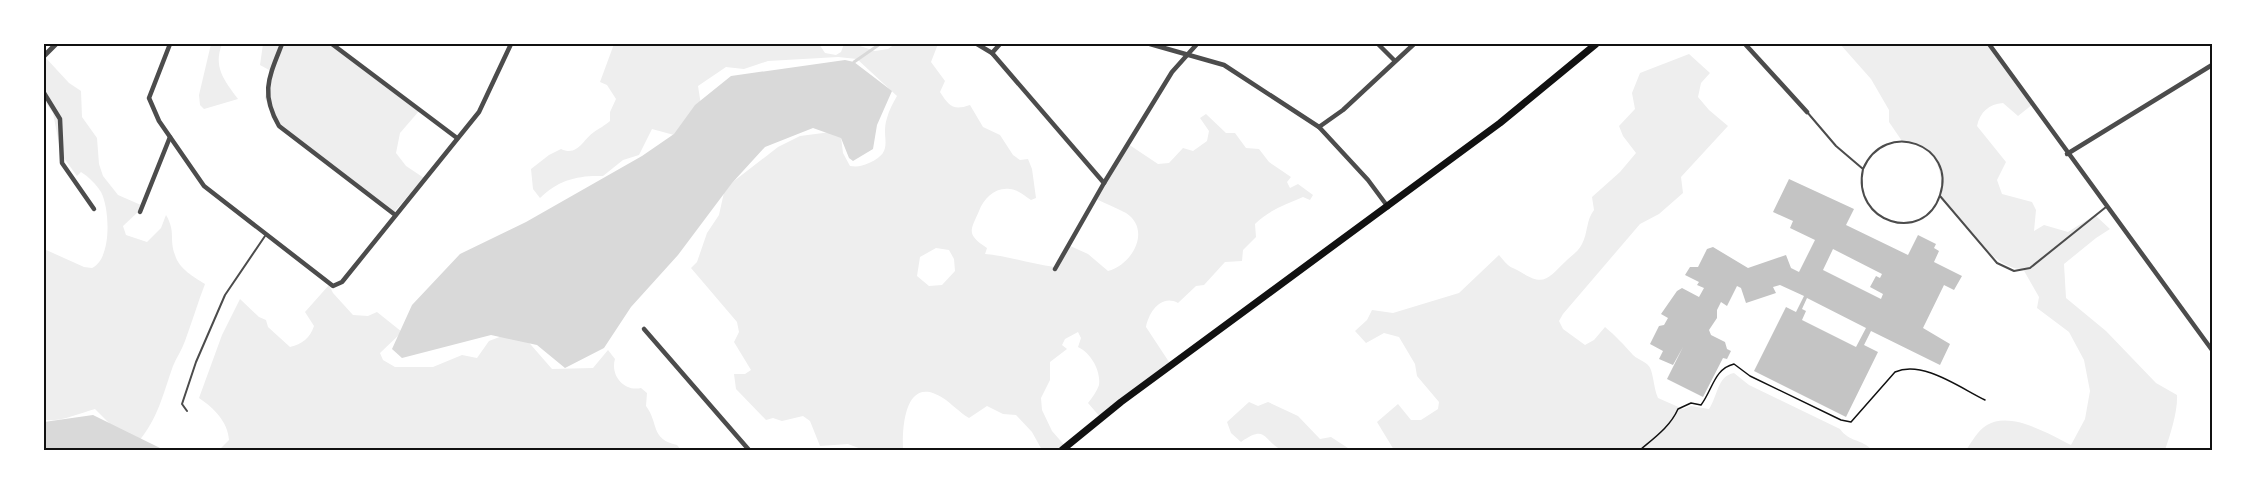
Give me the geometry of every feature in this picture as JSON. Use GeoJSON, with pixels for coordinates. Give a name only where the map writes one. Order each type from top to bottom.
{"type":"FeatureCollection","features":[{"type":"Feature","properties":{"kind":"main road"},"geometry":{"type":"LineString","coordinates":[[1062,450],[1121,402],[1500,123],[1596,44]]}},
{"type":"Feature","properties":{"kind":"street"},"geometry":{"type":"LineString","coordinates":[[44,56],[56,44]]}},
{"type":"Feature","properties":{"kind":"street"},"geometry":{"type":"LineString","coordinates":[[170,44],[149,98],[170,137],[204,186],[265,236],[333,286],[338,285],[479,112],[511,44]]}},
{"type":"Feature","properties":{"kind":"street"},"geometry":{"type":"LineString","coordinates":[[282,44],[266,93],[269,108],[279,126],[394,214]]}},
{"type":"Feature","properties":{"kind":"street"},"geometry":{"type":"LineString","coordinates":[[332,44],[457,138]]}},
{"type":"Feature","properties":{"kind":"street"},"geometry":{"type":"LineString","coordinates":[[977,44],[992,53],[1104,183]]}},
{"type":"Feature","properties":{"kind":"street"},"geometry":{"type":"LineString","coordinates":[[992,53],[1000,44]]}},
{"type":"Feature","properties":{"kind":"street"},"geometry":{"type":"LineString","coordinates":[[1150,44],[1224,65],[1319,127],[1368,180],[1388,207]]}},
{"type":"Feature","properties":{"kind":"street"},"geometry":{"type":"LineString","coordinates":[[1055,269],[1172,72],[1197,44]]}},
{"type":"Feature","properties":{"kind":"street"},"geometry":{"type":"LineString","coordinates":[[1378,44],[1395,61]]}},
{"type":"Feature","properties":{"kind":"street"},"geometry":{"type":"LineString","coordinates":[[1319,127],[1343,110],[1414,44]]}},
{"type":"Feature","properties":{"kind":"street"},"geometry":{"type":"LineString","coordinates":[[1745,44],[1807,112]]}},
{"type":"Feature","properties":{"kind":"street"},"geometry":{"type":"LineString","coordinates":[[1989,44],[2212,350]]}},
{"type":"Feature","properties":{"kind":"street"},"geometry":{"type":"LineString","coordinates":[[2067,154],[2212,64]]}},
{"type":"Feature","properties":{"kind":"street"},"geometry":{"type":"LineString","coordinates":[[44,93],[60,119],[62,163],[94,208]]}},
{"type":"Feature","properties":{"kind":"street"},"geometry":{"type":"LineString","coordinates":[[140,212],[170,137]]}},
{"type":"Feature","properties":{"kind":"street"},"geometry":{"type":"LineString","coordinates":[[645,329],[748,450]]}},
{"type":"Feature","properties":{"kind":"lane"},"geometry":{"type":"LineString","coordinates":[[1807,112],[1836,146],[1863,169]]}},
{"type":"Feature","properties":{"kind":"lane"},"geometry":{"type":"LineString","coordinates":[[1902,141],[1919,145],[1933,155],[1941,171],[1940,196],[1931,211],[1917,220],[1892,222],[1877,215],[1866,202],[1861,186],[1863,169],[1871,154],[1885,144],[1902,141]]}},
{"type":"Feature","properties":{"kind":"lane"},"geometry":{"type":"LineString","coordinates":[[1940,196],[1997,263],[2014,271],[2030,268],[2106,207]]}},
{"type":"Feature","properties":{"kind":"lane"},"geometry":{"type":"LineString","coordinates":[[187,411],[182,404],[196,362],[225,295],[265,236]]}},
{"type":"Feature","properties":{"kind":"path"},"geometry":{"type":"LineString","coordinates":[[1640,450],[1660,430],[1671,424],[1677,409],[1691,404],[1701,405],[1718,373],[1723,367],[1734,364],[1750,376],[1841,420],[1851,422],[1895,372],[1905,368],[1922,369],[1985,400]]}},
{"type":"Feature","properties":{"kind":"shaded area"},"geometry":{"type":"Polygon","coordinates":[[[211,44],[222,44],[219,60],[221,73],[238,99],[204,109],[200,105],[199,95],[211,44]]]}},
{"type":"Feature","properties":{"kind":"shaded area"},"geometry":{"type":"Polygon","coordinates":[[[263,44],[331,44],[419,111],[400,133],[396,153],[406,166],[424,178],[393,213],[277,123],[265,98],[271,71],[260,65],[263,44]]]}},
{"type":"Feature","properties":{"kind":"shaded area"},"geometry":{"type":"Polygon","coordinates":[[[614,44],[819,44],[825,53],[836,55],[841,52],[844,44],[854,44],[875,51],[888,49],[895,44],[938,44],[931,62],[945,81],[940,92],[946,101],[955,107],[970,105],[983,127],[1000,135],[1013,155],[1020,160],[1028,159],[1032,169],[1036,198],[1031,200],[1013,189],[995,192],[981,206],[972,227],[973,235],[987,248],[985,254],[1046,266],[1055,267],[1068,245],[1088,254],[1108,271],[1125,262],[1136,246],[1138,228],[1134,220],[1126,213],[1096,199],[1128,144],[1158,164],[1169,163],[1183,148],[1193,151],[1207,141],[1209,131],[1200,118],[1206,114],[1226,133],[1235,133],[1246,148],[1259,149],[1269,162],[1291,177],[1287,182],[1290,188],[1298,184],[1313,195],[1310,200],[1303,197],[1278,208],[1255,224],[1256,237],[1243,250],[1242,261],[1225,262],[1204,285],[1196,286],[1178,303],[1166,301],[1153,310],[1146,327],[1171,365],[1101,418],[1088,403],[1099,385],[1097,368],[1091,358],[1078,347],[1081,338],[1078,332],[1065,339],[1062,345],[1067,349],[1050,362],[1050,380],[1041,398],[1042,410],[1052,431],[1066,447],[1061,450],[1042,450],[1032,432],[1016,415],[1003,414],[987,406],[969,418],[943,398],[931,392],[921,392],[909,405],[905,416],[903,449],[864,450],[848,444],[820,446],[810,421],[803,416],[782,421],[773,418],[766,420],[736,389],[734,374],[745,374],[751,370],[734,342],[739,332],[737,322],[691,268],[697,262],[707,233],[719,215],[725,188],[778,147],[800,136],[831,132],[841,137],[843,153],[850,166],[869,163],[885,149],[885,125],[897,96],[857,59],[838,57],[768,61],[744,69],[726,67],[698,86],[701,105],[674,135],[652,129],[639,155],[623,160],[603,176],[585,176],[561,183],[540,198],[533,189],[531,169],[561,149],[572,151],[576,149],[590,135],[610,121],[610,112],[616,99],[607,85],[600,82],[614,44]],[[936,248],[920,257],[917,276],[929,286],[942,285],[955,271],[954,259],[949,250],[936,248]]]}},
{"type":"Feature","properties":{"kind":"shaded area"},"geometry":{"type":"Polygon","coordinates":[[[1840,44],[1990,44],[2033,104],[2018,116],[2003,103],[1993,105],[1983,113],[1978,121],[1977,126],[2006,162],[1997,180],[2002,194],[2032,202],[2036,210],[2034,231],[2044,225],[2068,232],[2095,215],[2110,229],[2064,264],[2066,298],[2106,331],[2156,383],[2177,395],[2175,416],[2165,450],[1966,450],[1983,427],[1997,421],[2018,422],[2041,430],[2071,445],[2085,419],[2090,391],[2084,360],[2069,332],[2037,308],[2039,297],[2023,269],[2011,267],[1988,252],[1940,196],[1941,176],[1934,159],[1922,146],[1902,141],[1889,122],[1889,110],[1871,79],[1840,44]]]}},
{"type":"Feature","properties":{"kind":"shaded area"},"geometry":{"type":"Polygon","coordinates":[[[1689,54],[1710,73],[1701,83],[1698,97],[1728,126],[1681,177],[1683,193],[1659,214],[1640,224],[1559,321],[1563,329],[1585,345],[1594,340],[1605,327],[1633,355],[1650,367],[1658,398],[1683,409],[1691,406],[1709,409],[1721,382],[1734,373],[1749,385],[1840,429],[1847,436],[1872,450],[1394,450],[1377,422],[1398,404],[1411,420],[1421,420],[1438,409],[1439,402],[1417,376],[1415,364],[1399,337],[1384,333],[1366,343],[1355,331],[1367,320],[1372,310],[1393,313],[1459,293],[1499,255],[1509,266],[1531,278],[1542,280],[1551,275],[1582,244],[1594,210],[1592,197],[1620,172],[1636,153],[1623,136],[1619,126],[1635,109],[1632,93],[1640,73],[1689,54]]]}},
{"type":"Feature","properties":{"kind":"shaded area"},"geometry":{"type":"Polygon","coordinates":[[[44,56],[69,83],[81,91],[82,117],[97,138],[99,164],[103,176],[118,195],[141,205],[139,211],[123,226],[126,235],[147,242],[161,228],[166,215],[171,226],[173,249],[177,260],[187,272],[205,284],[159,406],[138,442],[120,434],[95,409],[63,419],[44,420],[44,249],[84,267],[92,268],[103,255],[107,221],[104,200],[99,189],[90,178],[81,172],[77,176],[61,154],[53,113],[44,100],[44,56]]]}},
{"type":"Feature","properties":{"kind":"shaded area"},"geometry":{"type":"Polygon","coordinates":[[[845,60],[854,62],[892,91],[877,125],[873,149],[853,161],[849,158],[841,138],[813,128],[765,147],[732,183],[678,255],[631,307],[604,348],[565,368],[537,345],[491,335],[402,358],[392,349],[412,305],[460,254],[526,222],[642,156],[674,134],[695,105],[731,76],[845,60]]]}},
{"type":"Feature","properties":{"kind":"shaded area"},"geometry":{"type":"Polygon","coordinates":[[[329,285],[333,293],[353,315],[368,316],[377,312],[402,332],[380,353],[383,360],[395,367],[433,367],[462,355],[477,358],[489,341],[518,330],[552,369],[593,368],[608,350],[615,359],[615,371],[620,381],[635,389],[641,388],[647,393],[646,406],[659,435],[677,445],[681,450],[219,450],[229,440],[226,427],[215,411],[199,398],[222,335],[240,299],[259,317],[266,320],[268,327],[290,347],[302,342],[310,334],[314,326],[305,312],[329,285]]]}},
{"type":"Feature","properties":{"kind":"shaded area"},"geometry":{"type":"Polygon","coordinates":[[[1249,402],[1258,406],[1268,402],[1298,416],[1320,439],[1331,437],[1351,450],[1282,450],[1260,434],[1241,442],[1231,433],[1227,422],[1249,402]]]}},
{"type":"Feature","properties":{"kind":"shaded area"},"geometry":{"type":"Polygon","coordinates":[[[93,415],[164,450],[44,450],[44,422],[93,415]]]}},
{"type":"Feature","properties":{"kind":"building"},"geometry":{"type":"Polygon","coordinates":[[[1789,179],[1854,209],[1846,225],[1908,255],[1918,235],[1936,244],[1934,248],[1939,251],[1934,262],[1962,276],[1954,290],[1944,285],[1923,328],[1950,344],[1940,365],[1871,331],[1864,345],[1878,352],[1846,417],[1754,371],[1786,307],[1796,312],[1804,296],[1780,285],[1773,287],[1776,293],[1746,303],[1741,288],[1737,286],[1727,306],[1721,302],[1717,310],[1717,318],[1709,330],[1711,335],[1725,342],[1727,349],[1731,351],[1727,359],[1723,358],[1703,397],[1667,379],[1683,347],[1673,365],[1659,359],[1663,351],[1650,344],[1659,326],[1664,325],[1668,318],[1661,314],[1677,291],[1682,288],[1699,297],[1704,288],[1697,285],[1699,282],[1685,275],[1690,267],[1698,267],[1707,249],[1713,247],[1748,268],[1786,255],[1791,268],[1799,272],[1815,240],[1790,228],[1793,221],[1773,212],[1789,179]],[[1833,249],[1823,270],[1881,299],[1883,294],[1870,287],[1876,276],[1880,278],[1882,274],[1833,249]],[[1807,298],[1802,309],[1806,311],[1802,320],[1856,347],[1866,328],[1807,298]]]}},
{"type":"Feature","properties":{"kind":"waterway"},"geometry":{"type":"LineString","coordinates":[[854,62],[880,44]]}}]}
